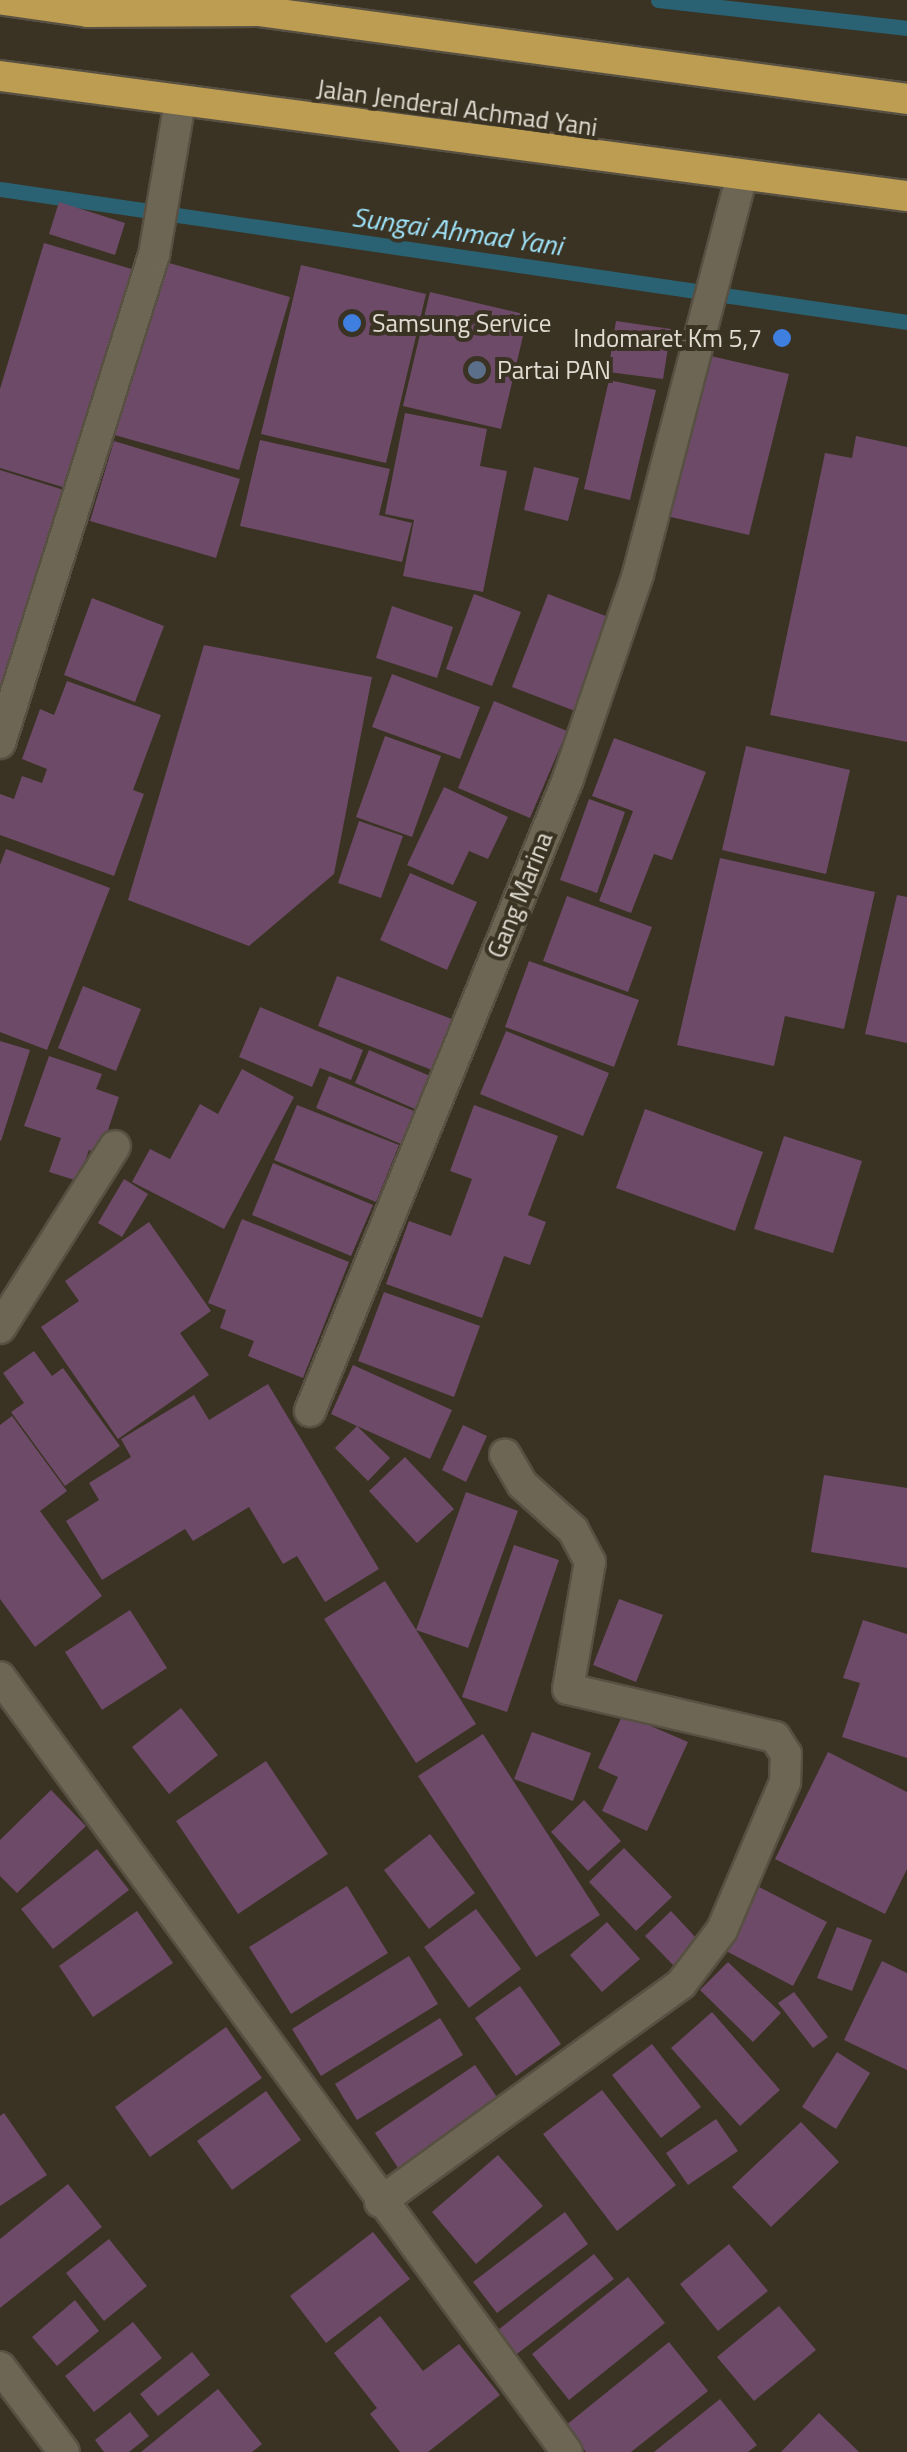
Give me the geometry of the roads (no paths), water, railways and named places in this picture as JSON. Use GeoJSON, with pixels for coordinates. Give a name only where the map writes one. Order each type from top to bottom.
{"type":"FeatureCollection","features":[{"type":"Feature","properties":{"kind":"highway"},"geometry":{"type":"LineString","coordinates":[[4,0],[88,12],[259,6],[907,99]]}},
{"type":"Feature","properties":{"kind":"highway","name":"Jalan Jenderal Achmad Yani"},"geometry":{"type":"LineString","coordinates":[[0,76],[907,196]]}},
{"type":"Feature","properties":{"kind":"street"},"geometry":{"type":"LineString","coordinates":[[0,743],[154,255],[180,101]]}},
{"type":"Feature","properties":{"kind":"street","name":"Gang Marina"},"geometry":{"type":"LineString","coordinates":[[310,1411],[568,780],[638,574],[742,176]]}},
{"type":"Feature","properties":{"kind":"street"},"geometry":{"type":"LineString","coordinates":[[0,1328],[115,1146]]}},
{"type":"Feature","properties":{"kind":"street"},"geometry":{"type":"LineString","coordinates":[[380,2202],[681,1984],[722,1930],[784,1782],[786,1754],[775,1737],[568,1689],[590,1562],[573,1530],[522,1484],[505,1454]]}},
{"type":"Feature","properties":{"kind":"street"},"geometry":{"type":"LineString","coordinates":[[0,1678],[566,2452]]}},
{"type":"Feature","properties":{"kind":"street"},"geometry":{"type":"LineString","coordinates":[[0,2367],[64,2452]]}},
{"type":"Feature","properties":{"kind":"waterway","name":"Sungai Ahmad Yani"},"geometry":{"type":"LineString","coordinates":[[658,0],[907,28]]}},
{"type":"Feature","properties":{"kind":"waterway","name":"Sungai Ahmad Yani"},"geometry":{"type":"LineString","coordinates":[[0,189],[907,322]]}},
{"type":"Feature","properties":{"kind":"place","name":"Samsung Service"},"geometry":{"type":"Point","coordinates":[352,323]}},
{"type":"Feature","properties":{"kind":"place","name":"Indomaret Km 5,7"},"geometry":{"type":"Point","coordinates":[782,338]}},
{"type":"Feature","properties":{"kind":"place","name":"Partai PAN"},"geometry":{"type":"Point","coordinates":[477,370]}}]}
